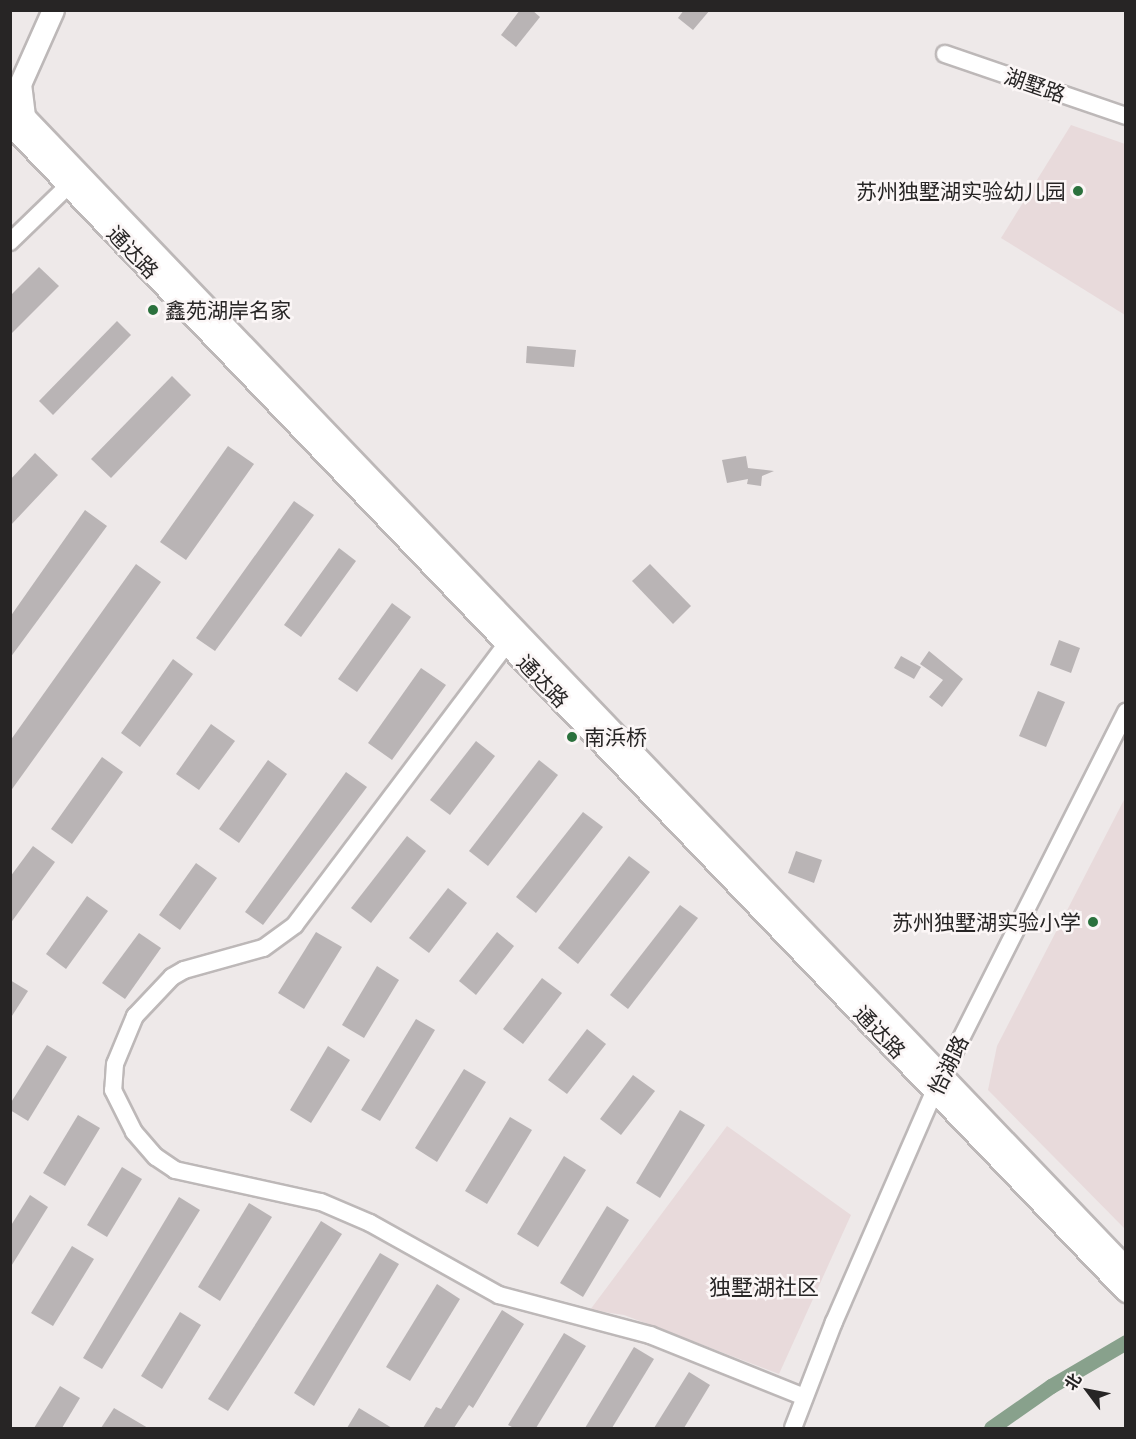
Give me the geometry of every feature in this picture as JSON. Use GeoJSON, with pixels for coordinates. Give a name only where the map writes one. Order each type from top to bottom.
{"type":"FeatureCollection","features":[{"type":"Feature","properties":{"kind":"main road"},"geometry":{"type":"LineString","coordinates":[[15,114],[20,84],[53,10]]}},
{"type":"Feature","properties":{"kind":"main road","name":"通达路"},"geometry":{"type":"LineString","coordinates":[[15,114],[74,180],[939,1083],[1125,1269]]}},
{"type":"Feature","properties":{"kind":"main road","name":"通达路"},"geometry":{"type":"LineString","coordinates":[[939,1083],[1125,1291]]}},
{"type":"Feature","properties":{"kind":"street","name":"湖墅路"},"geometry":{"type":"LineString","coordinates":[[945,54],[1125,116]]}},
{"type":"Feature","properties":{"kind":"street"},"geometry":{"type":"LineString","coordinates":[[10,242],[74,180]]}},
{"type":"Feature","properties":{"kind":"street"},"geometry":{"type":"LineString","coordinates":[[512,637],[296,925],[263,948],[184,970],[135,1016],[116,1064],[113,1090],[121,1110],[156,1157],[175,1170],[321,1202],[370,1223],[499,1295],[650,1335],[804,1397]]}},
{"type":"Feature","properties":{"kind":"street","name":"怡湖路"},"geometry":{"type":"LineString","coordinates":[[793,1428],[804,1397],[939,1083],[1125,712]]}},
{"type":"Feature","properties":{"kind":"shaded area","name":"苏州独墅湖实验幼儿园"},"geometry":{"type":"Polygon","coordinates":[[[1071,125],[1125,144],[1125,315],[1001,238],[1071,125]]]}},
{"type":"Feature","properties":{"kind":"shaded area","name":"苏州独墅湖实验小学"},"geometry":{"type":"Polygon","coordinates":[[[1125,798],[1126,1229],[988,1090],[997,1046],[1125,798]]]}},
{"type":"Feature","properties":{"kind":"shaded area"},"geometry":{"type":"Polygon","coordinates":[[[727,1126],[851,1215],[779,1374],[624,1315],[590,1310],[727,1126]]]}},
{"type":"Feature","properties":{"kind":"building"},"geometry":{"type":"Polygon","coordinates":[[[520,10],[532,10],[540,17],[516,47],[501,35],[520,10]]]}},
{"type":"Feature","properties":{"kind":"building"},"geometry":{"type":"Polygon","coordinates":[[[684,10],[710,10],[693,30],[678,18],[684,10]]]}},
{"type":"Feature","properties":{"kind":"building"},"geometry":{"type":"Polygon","coordinates":[[[39,267],[59,286],[10,335],[10,296],[39,267]]]}},
{"type":"Feature","properties":{"kind":"building"},"geometry":{"type":"Polygon","coordinates":[[[117,321],[131,335],[53,415],[39,401],[117,321]]]}},
{"type":"Feature","properties":{"kind":"building"},"geometry":{"type":"Polygon","coordinates":[[[527,346],[576,350],[574,367],[526,363],[527,346]]]}},
{"type":"Feature","properties":{"kind":"building"},"geometry":{"type":"Polygon","coordinates":[[[172,376],[191,395],[111,478],[91,459],[172,376]]]}},
{"type":"Feature","properties":{"kind":"building"},"geometry":{"type":"Polygon","coordinates":[[[228,446],[254,464],[186,560],[160,542],[228,446]]]}},
{"type":"Feature","properties":{"kind":"building"},"geometry":{"type":"Polygon","coordinates":[[[35,453],[58,475],[10,526],[10,480],[35,453]]]}},
{"type":"Feature","properties":{"kind":"building"},"geometry":{"type":"Polygon","coordinates":[[[746,456],[748,468],[774,471],[762,476],[761,486],[747,484],[748,479],[727,483],[722,460],[746,456]]]}},
{"type":"Feature","properties":{"kind":"building"},"geometry":{"type":"Polygon","coordinates":[[[294,501],[314,515],[215,651],[196,638],[294,501]]]}},
{"type":"Feature","properties":{"kind":"building"},"geometry":{"type":"Polygon","coordinates":[[[85,510],[107,526],[10,658],[10,617],[85,510]]]}},
{"type":"Feature","properties":{"kind":"building"},"geometry":{"type":"Polygon","coordinates":[[[339,548],[356,561],[301,637],[284,625],[339,548]]]}},
{"type":"Feature","properties":{"kind":"building"},"geometry":{"type":"Polygon","coordinates":[[[136,564],[161,582],[10,792],[10,741],[136,564]]]}},
{"type":"Feature","properties":{"kind":"building"},"geometry":{"type":"Polygon","coordinates":[[[650,564],[691,606],[673,624],[632,581],[650,564]]]}},
{"type":"Feature","properties":{"kind":"building"},"geometry":{"type":"Polygon","coordinates":[[[392,603],[411,617],[357,692],[338,679],[392,603]]]}},
{"type":"Feature","properties":{"kind":"building"},"geometry":{"type":"Polygon","coordinates":[[[1059,640],[1080,648],[1071,673],[1050,665],[1059,640]]]}},
{"type":"Feature","properties":{"kind":"building"},"geometry":{"type":"Polygon","coordinates":[[[929,651],[963,679],[942,707],[929,697],[943,680],[920,664],[929,651]]]}},
{"type":"Feature","properties":{"kind":"building"},"geometry":{"type":"Polygon","coordinates":[[[901,656],[921,667],[914,679],[894,668],[901,656]]]}},
{"type":"Feature","properties":{"kind":"building"},"geometry":{"type":"Polygon","coordinates":[[[173,659],[193,674],[140,747],[121,733],[173,659]]]}},
{"type":"Feature","properties":{"kind":"building"},"geometry":{"type":"Polygon","coordinates":[[[421,668],[446,685],[392,760],[368,743],[421,668]]]}},
{"type":"Feature","properties":{"kind":"building"},"geometry":{"type":"Polygon","coordinates":[[[1038,691],[1065,702],[1046,747],[1019,736],[1038,691]]]}},
{"type":"Feature","properties":{"kind":"building"},"geometry":{"type":"Polygon","coordinates":[[[211,724],[235,741],[199,790],[176,774],[211,724]]]}},
{"type":"Feature","properties":{"kind":"building"},"geometry":{"type":"Polygon","coordinates":[[[476,741],[495,756],[450,815],[430,800],[476,741]]]}},
{"type":"Feature","properties":{"kind":"building"},"geometry":{"type":"Polygon","coordinates":[[[102,757],[123,772],[72,844],[51,829],[102,757]]]}},
{"type":"Feature","properties":{"kind":"building"},"geometry":{"type":"Polygon","coordinates":[[[268,760],[287,774],[239,843],[219,829],[268,760]]]}},
{"type":"Feature","properties":{"kind":"building"},"geometry":{"type":"Polygon","coordinates":[[[539,760],[558,775],[488,866],[469,851],[539,760]]]}},
{"type":"Feature","properties":{"kind":"building"},"geometry":{"type":"Polygon","coordinates":[[[346,772],[367,787],[263,925],[245,912],[346,772]]]}},
{"type":"Feature","properties":{"kind":"building"},"geometry":{"type":"Polygon","coordinates":[[[583,812],[603,827],[536,913],[516,897],[583,812]]]}},
{"type":"Feature","properties":{"kind":"building"},"geometry":{"type":"Polygon","coordinates":[[[407,836],[426,851],[371,923],[351,908],[407,836]]]}},
{"type":"Feature","properties":{"kind":"building"},"geometry":{"type":"Polygon","coordinates":[[[33,846],[55,862],[10,924],[10,877],[33,846]]]}},
{"type":"Feature","properties":{"kind":"building"},"geometry":{"type":"Polygon","coordinates":[[[796,851],[822,860],[814,883],[788,873],[796,851]]]}},
{"type":"Feature","properties":{"kind":"building"},"geometry":{"type":"Polygon","coordinates":[[[629,856],[650,872],[578,964],[558,948],[629,856]]]}},
{"type":"Feature","properties":{"kind":"building"},"geometry":{"type":"Polygon","coordinates":[[[196,863],[217,878],[180,930],[159,915],[196,863]]]}},
{"type":"Feature","properties":{"kind":"building"},"geometry":{"type":"Polygon","coordinates":[[[448,888],[467,903],[429,953],[409,938],[448,888]]]}},
{"type":"Feature","properties":{"kind":"building"},"geometry":{"type":"Polygon","coordinates":[[[87,896],[108,911],[66,969],[46,954],[87,896]]]}},
{"type":"Feature","properties":{"kind":"building"},"geometry":{"type":"Polygon","coordinates":[[[680,905],[698,918],[628,1009],[610,995],[680,905]]]}},
{"type":"Feature","properties":{"kind":"building"},"geometry":{"type":"Polygon","coordinates":[[[316,932],[342,947],[304,1009],[278,993],[316,932]]]}},
{"type":"Feature","properties":{"kind":"building"},"geometry":{"type":"Polygon","coordinates":[[[497,932],[514,946],[476,995],[459,981],[497,932]]]}},
{"type":"Feature","properties":{"kind":"building"},"geometry":{"type":"Polygon","coordinates":[[[139,933],[161,948],[125,999],[102,983],[139,933]]]}},
{"type":"Feature","properties":{"kind":"building"},"geometry":{"type":"Polygon","coordinates":[[[377,966],[399,980],[364,1038],[342,1025],[377,966]]]}},
{"type":"Feature","properties":{"kind":"building"},"geometry":{"type":"Polygon","coordinates":[[[542,978],[562,993],[523,1044],[503,1029],[542,978]]]}},
{"type":"Feature","properties":{"kind":"building"},"geometry":{"type":"Polygon","coordinates":[[[10,980],[28,991],[10,1019],[10,980]]]}},
{"type":"Feature","properties":{"kind":"building"},"geometry":{"type":"Polygon","coordinates":[[[416,1019],[435,1030],[380,1121],[361,1110],[416,1019]]]}},
{"type":"Feature","properties":{"kind":"building"},"geometry":{"type":"Polygon","coordinates":[[[587,1029],[606,1044],[567,1094],[548,1080],[587,1029]]]}},
{"type":"Feature","properties":{"kind":"building"},"geometry":{"type":"Polygon","coordinates":[[[47,1045],[67,1057],[28,1121],[10,1110],[10,1104],[47,1045]]]}},
{"type":"Feature","properties":{"kind":"building"},"geometry":{"type":"Polygon","coordinates":[[[328,1046],[350,1060],[311,1123],[290,1110],[328,1046]]]}},
{"type":"Feature","properties":{"kind":"building"},"geometry":{"type":"Polygon","coordinates":[[[464,1069],[486,1082],[437,1162],[415,1148],[464,1069]]]}},
{"type":"Feature","properties":{"kind":"building"},"geometry":{"type":"Polygon","coordinates":[[[633,1075],[655,1091],[621,1135],[600,1119],[633,1075]]]}},
{"type":"Feature","properties":{"kind":"building"},"geometry":{"type":"Polygon","coordinates":[[[680,1110],[705,1125],[660,1198],[636,1183],[680,1110]]]}},
{"type":"Feature","properties":{"kind":"building"},"geometry":{"type":"Polygon","coordinates":[[[78,1115],[100,1128],[65,1186],[43,1173],[78,1115]]]}},
{"type":"Feature","properties":{"kind":"building"},"geometry":{"type":"Polygon","coordinates":[[[510,1117],[532,1130],[487,1204],[465,1191],[510,1117]]]}},
{"type":"Feature","properties":{"kind":"building"},"geometry":{"type":"Polygon","coordinates":[[[564,1156],[586,1170],[538,1247],[517,1234],[564,1156]]]}},
{"type":"Feature","properties":{"kind":"building"},"geometry":{"type":"Polygon","coordinates":[[[122,1167],[142,1179],[107,1237],[87,1225],[122,1167]]]}},
{"type":"Feature","properties":{"kind":"building"},"geometry":{"type":"Polygon","coordinates":[[[30,1195],[48,1207],[10,1268],[10,1227],[30,1195]]]}},
{"type":"Feature","properties":{"kind":"building"},"geometry":{"type":"Polygon","coordinates":[[[179,1197],[200,1210],[102,1369],[83,1358],[179,1197]]]}},
{"type":"Feature","properties":{"kind":"building"},"geometry":{"type":"Polygon","coordinates":[[[249,1203],[272,1217],[220,1301],[198,1287],[249,1203]]]}},
{"type":"Feature","properties":{"kind":"building"},"geometry":{"type":"Polygon","coordinates":[[[607,1206],[629,1220],[583,1297],[560,1283],[607,1206]]]}},
{"type":"Feature","properties":{"kind":"building"},"geometry":{"type":"Polygon","coordinates":[[[321,1221],[342,1234],[228,1411],[208,1399],[321,1221]]]}},
{"type":"Feature","properties":{"kind":"building"},"geometry":{"type":"Polygon","coordinates":[[[72,1246],[94,1259],[53,1326],[31,1313],[72,1246]]]}},
{"type":"Feature","properties":{"kind":"building"},"geometry":{"type":"Polygon","coordinates":[[[380,1253],[399,1264],[314,1406],[294,1393],[380,1253]]]}},
{"type":"Feature","properties":{"kind":"building"},"geometry":{"type":"Polygon","coordinates":[[[437,1284],[460,1299],[410,1381],[386,1367],[437,1284]]]}},
{"type":"Feature","properties":{"kind":"building"},"geometry":{"type":"Polygon","coordinates":[[[502,1310],[524,1324],[473,1408],[469,1405],[454,1428],[423,1428],[436,1407],[441,1409],[502,1310]]]}},
{"type":"Feature","properties":{"kind":"building"},"geometry":{"type":"Polygon","coordinates":[[[180,1312],[201,1325],[162,1389],[141,1376],[180,1312]]]}},
{"type":"Feature","properties":{"kind":"building"},"geometry":{"type":"Polygon","coordinates":[[[564,1333],[586,1346],[536,1428],[514,1428],[508,1425],[564,1333]]]}},
{"type":"Feature","properties":{"kind":"building"},"geometry":{"type":"Polygon","coordinates":[[[634,1347],[654,1359],[612,1428],[585,1428],[634,1347]]]}},
{"type":"Feature","properties":{"kind":"building"},"geometry":{"type":"Polygon","coordinates":[[[689,1372],[710,1385],[684,1428],[654,1428],[689,1372]]]}},
{"type":"Feature","properties":{"kind":"building"},"geometry":{"type":"Polygon","coordinates":[[[60,1386],[80,1398],[62,1428],[34,1428],[60,1386]]]}},
{"type":"Feature","properties":{"kind":"building"},"geometry":{"type":"Polygon","coordinates":[[[114,1408],[148,1428],[101,1428],[114,1408]]]}},
{"type":"Feature","properties":{"kind":"building"},"geometry":{"type":"Polygon","coordinates":[[[359,1408],[392,1428],[347,1428],[359,1408]]]}},
{"type":"Feature","properties":{"kind":"waterway"},"geometry":{"type":"LineString","coordinates":[[991,1428],[1051,1386],[1126,1342]]}},
{"type":"Feature","properties":{"kind":"place","name":"苏州独墅湖实验幼儿园"},"geometry":{"type":"Point","coordinates":[1078,191]}},
{"type":"Feature","properties":{"kind":"place","name":"鑫苑湖岸名家"},"geometry":{"type":"Point","coordinates":[153,310]}},
{"type":"Feature","properties":{"kind":"place","name":"南浜桥"},"geometry":{"type":"Point","coordinates":[572,737]}},
{"type":"Feature","properties":{"kind":"place","name":"苏州独墅湖实验小学"},"geometry":{"type":"Point","coordinates":[1093,922]}},
{"type":"Feature","properties":{"kind":"district","name":"独墅湖社区"},"geometry":{"type":"Point","coordinates":[764,1287]}}]}
